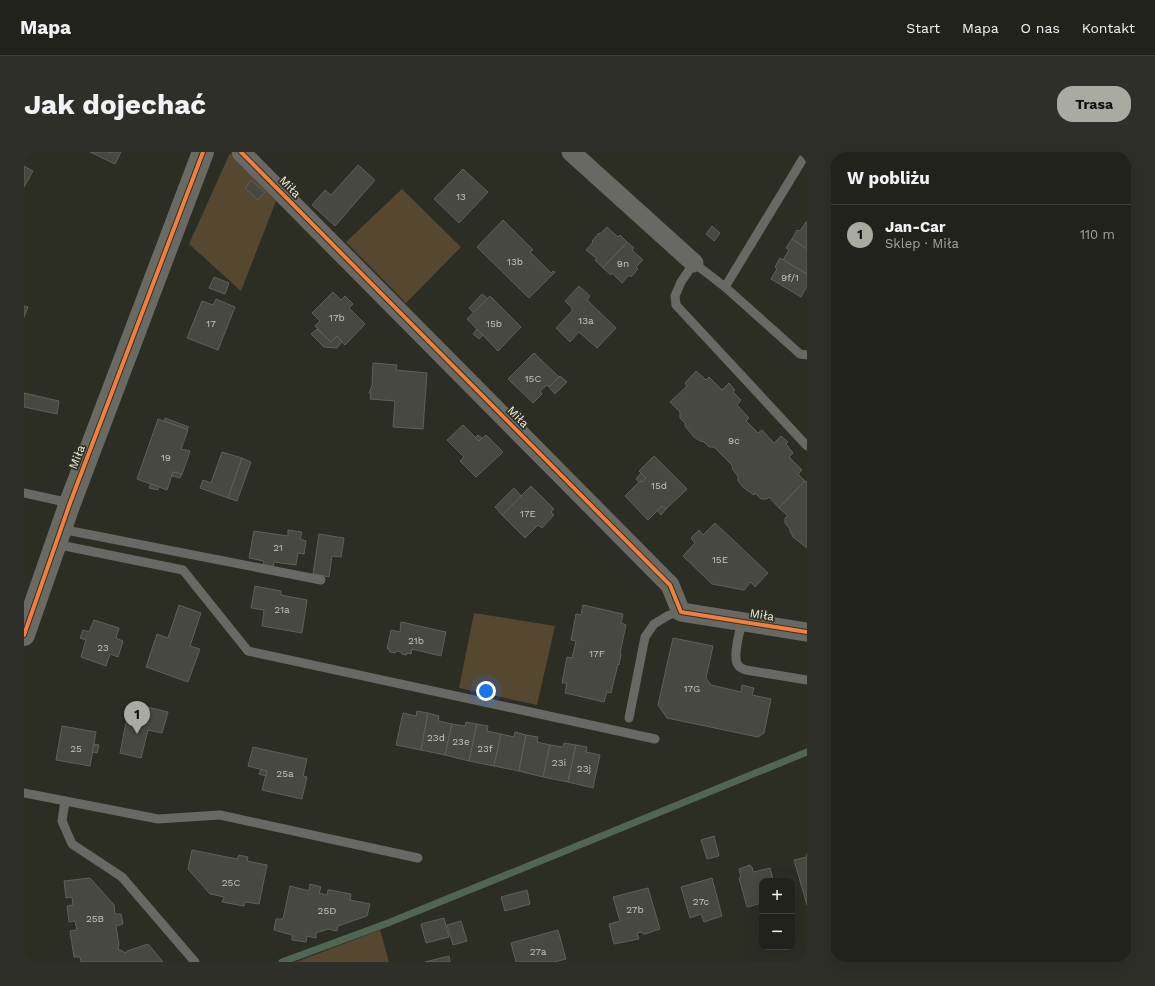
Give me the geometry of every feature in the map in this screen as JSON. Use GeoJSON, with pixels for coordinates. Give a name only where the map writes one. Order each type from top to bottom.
{"type":"FeatureCollection","features":[{"type":"Feature","properties":{"kind":"street","name":"Miła"},"geometry":{"type":"LineString","coordinates":[[24,635],[70,503],[203,152]]}},
{"type":"Feature","properties":{"kind":"street","name":"Miła"},"geometry":{"type":"LineString","coordinates":[[241,152],[670,585],[681,612],[807,632]]}},
{"type":"Feature","properties":{"kind":"street"},"geometry":{"type":"LineString","coordinates":[[571,152],[694,263]]}},
{"type":"Feature","properties":{"kind":"lane"},"geometry":{"type":"LineString","coordinates":[[725,287],[807,152]]}},
{"type":"Feature","properties":{"kind":"lane"},"geometry":{"type":"LineString","coordinates":[[807,355],[800,354],[725,287],[694,263],[680,282],[675,296],[676,305],[807,446]]}},
{"type":"Feature","properties":{"kind":"lane"},"geometry":{"type":"LineString","coordinates":[[24,493],[70,503]]}},
{"type":"Feature","properties":{"kind":"lane"},"geometry":{"type":"LineString","coordinates":[[58,536],[321,580]]}},
{"type":"Feature","properties":{"kind":"lane"},"geometry":{"type":"LineString","coordinates":[[58,536],[183,570],[248,651],[655,739]]}},
{"type":"Feature","properties":{"kind":"lane"},"geometry":{"type":"LineString","coordinates":[[629,718],[645,637],[654,624],[669,614],[681,612]]}},
{"type":"Feature","properties":{"kind":"lane"},"geometry":{"type":"LineString","coordinates":[[742,621],[736,655],[738,664],[741,668],[807,680]]}},
{"type":"Feature","properties":{"kind":"lane"},"geometry":{"type":"LineString","coordinates":[[24,793],[158,819],[220,815],[418,858]]}},
{"type":"Feature","properties":{"kind":"lane"},"geometry":{"type":"LineString","coordinates":[[65,801],[62,821],[72,844],[122,877],[195,962]]}},
{"type":"Feature","properties":{"kind":"shaded area"},"geometry":{"type":"Polygon","coordinates":[[[230,153],[276,201],[241,291],[189,244],[230,153]]]}},
{"type":"Feature","properties":{"kind":"shaded area"},"geometry":{"type":"Polygon","coordinates":[[[402,189],[461,247],[406,303],[346,242],[402,189]]]}},
{"type":"Feature","properties":{"kind":"shaded area"},"geometry":{"type":"Polygon","coordinates":[[[474,613],[555,626],[537,705],[459,688],[474,613]]]}},
{"type":"Feature","properties":{"kind":"shaded area"},"geometry":{"type":"Polygon","coordinates":[[[380,930],[389,962],[296,962],[380,930]]]}},
{"type":"Feature","properties":{"kind":"building"},"geometry":{"type":"Polygon","coordinates":[[[90,152],[111,153],[121,152],[115,164],[90,152]]]}},
{"type":"Feature","properties":{"kind":"building"},"geometry":{"type":"Polygon","coordinates":[[[358,165],[375,180],[335,226],[312,205],[325,190],[331,195],[358,165]]]}},
{"type":"Feature","properties":{"kind":"building"},"geometry":{"type":"Polygon","coordinates":[[[24,166],[33,171],[24,187],[24,166]]]}},
{"type":"Feature","properties":{"kind":"building"},"geometry":{"type":"Polygon","coordinates":[[[463,169],[488,192],[459,223],[434,199],[463,169]]]}},
{"type":"Feature","properties":{"kind":"building"},"geometry":{"type":"Polygon","coordinates":[[[251,180],[265,192],[258,200],[245,188],[251,180]]]}},
{"type":"Feature","properties":{"kind":"building"},"geometry":{"type":"Polygon","coordinates":[[[503,220],[533,250],[530,252],[551,273],[553,271],[555,272],[529,298],[477,247],[503,220]]]}},
{"type":"Feature","properties":{"kind":"building"},"geometry":{"type":"Polygon","coordinates":[[[806,222],[807,249],[792,239],[797,230],[800,231],[806,222]]]}},
{"type":"Feature","properties":{"kind":"building"},"geometry":{"type":"Polygon","coordinates":[[[712,226],[720,233],[714,241],[706,234],[712,226]]]}},
{"type":"Feature","properties":{"kind":"building"},"geometry":{"type":"Polygon","coordinates":[[[607,227],[618,237],[620,235],[627,242],[603,268],[595,260],[597,259],[586,250],[599,233],[600,234],[607,227]]]}},
{"type":"Feature","properties":{"kind":"building"},"geometry":{"type":"Polygon","coordinates":[[[792,239],[807,249],[807,274],[783,260],[789,250],[786,248],[792,239]]]}},
{"type":"Feature","properties":{"kind":"building"},"geometry":{"type":"Polygon","coordinates":[[[627,242],[634,248],[632,250],[643,260],[636,267],[638,269],[631,277],[629,275],[622,283],[612,273],[611,275],[603,268],[627,242]]]}},
{"type":"Feature","properties":{"kind":"building"},"geometry":{"type":"Polygon","coordinates":[[[780,258],[807,274],[807,286],[801,297],[771,279],[777,269],[775,267],[780,258]]]}},
{"type":"Feature","properties":{"kind":"building"},"geometry":{"type":"Polygon","coordinates":[[[214,277],[229,283],[225,294],[209,288],[214,277]]]}},
{"type":"Feature","properties":{"kind":"building"},"geometry":{"type":"Polygon","coordinates":[[[579,286],[590,296],[587,300],[616,328],[597,348],[579,332],[570,342],[556,328],[572,311],[572,308],[565,301],[579,286]]]}},
{"type":"Feature","properties":{"kind":"building"},"geometry":{"type":"Polygon","coordinates":[[[333,292],[341,300],[345,296],[353,304],[349,308],[365,324],[345,345],[337,336],[331,342],[315,326],[320,321],[312,313],[333,292]]]}},
{"type":"Feature","properties":{"kind":"building"},"geometry":{"type":"Polygon","coordinates":[[[482,294],[488,299],[474,313],[469,308],[482,294]]]}},
{"type":"Feature","properties":{"kind":"building"},"geometry":{"type":"Polygon","coordinates":[[[490,296],[521,327],[498,351],[467,319],[490,296]]]}},
{"type":"Feature","properties":{"kind":"building"},"geometry":{"type":"Polygon","coordinates":[[[216,299],[235,307],[218,350],[187,338],[202,301],[213,305],[216,299]]]}},
{"type":"Feature","properties":{"kind":"building"},"geometry":{"type":"Polygon","coordinates":[[[24,306],[28,307],[24,317],[24,306]]]}},
{"type":"Feature","properties":{"kind":"building"},"geometry":{"type":"Polygon","coordinates":[[[317,329],[331,342],[337,336],[342,342],[337,348],[324,347],[311,334],[317,329]]]}},
{"type":"Feature","properties":{"kind":"building"},"geometry":{"type":"Polygon","coordinates":[[[477,329],[483,335],[479,339],[473,334],[477,329]]]}},
{"type":"Feature","properties":{"kind":"building"},"geometry":{"type":"Polygon","coordinates":[[[534,353],[559,377],[549,387],[547,385],[540,391],[542,394],[533,403],[508,379],[534,353]]]}},
{"type":"Feature","properties":{"kind":"building"},"geometry":{"type":"Polygon","coordinates":[[[373,363],[397,365],[396,370],[427,373],[423,429],[393,427],[395,401],[370,399],[371,393],[369,393],[372,386],[373,363]]]}},
{"type":"Feature","properties":{"kind":"building"},"geometry":{"type":"Polygon","coordinates":[[[696,371],[706,380],[709,377],[722,390],[729,383],[735,390],[733,392],[741,400],[737,405],[749,418],[746,421],[758,433],[762,430],[774,443],[781,436],[788,442],[786,444],[793,453],[789,457],[802,470],[798,474],[805,481],[779,508],[769,497],[767,499],[761,499],[755,493],[754,495],[744,488],[738,481],[738,476],[733,470],[732,465],[714,447],[709,447],[703,441],[702,442],[694,437],[680,418],[680,412],[670,402],[687,386],[685,383],[696,371]]]}},
{"type":"Feature","properties":{"kind":"building"},"geometry":{"type":"Polygon","coordinates":[[[560,376],[567,382],[555,394],[549,387],[560,376]]]}},
{"type":"Feature","properties":{"kind":"building"},"geometry":{"type":"Polygon","coordinates":[[[24,393],[59,401],[57,414],[24,407],[24,393]]]}},
{"type":"Feature","properties":{"kind":"building"},"geometry":{"type":"Polygon","coordinates":[[[165,418],[189,427],[187,429],[164,421],[165,418]]]}},
{"type":"Feature","properties":{"kind":"building"},"geometry":{"type":"Polygon","coordinates":[[[158,419],[188,430],[181,449],[190,451],[186,463],[182,474],[173,472],[167,490],[137,479],[158,419]]]}},
{"type":"Feature","properties":{"kind":"building"},"geometry":{"type":"Polygon","coordinates":[[[463,425],[479,441],[486,435],[503,452],[476,477],[460,461],[464,457],[447,440],[463,425]]]}},
{"type":"Feature","properties":{"kind":"building"},"geometry":{"type":"Polygon","coordinates":[[[478,435],[482,438],[479,441],[475,438],[478,435]]]}},
{"type":"Feature","properties":{"kind":"building"},"geometry":{"type":"Polygon","coordinates":[[[222,452],[242,458],[228,498],[200,488],[203,480],[211,483],[222,452]]]}},
{"type":"Feature","properties":{"kind":"building"},"geometry":{"type":"Polygon","coordinates":[[[654,456],[687,489],[666,509],[662,506],[648,520],[625,496],[640,481],[642,482],[646,478],[639,471],[654,456]]]}},
{"type":"Feature","properties":{"kind":"building"},"geometry":{"type":"Polygon","coordinates":[[[242,458],[251,462],[237,501],[228,498],[242,458]]]}},
{"type":"Feature","properties":{"kind":"building"},"geometry":{"type":"Polygon","coordinates":[[[173,472],[182,474],[180,478],[172,476],[173,472]]]}},
{"type":"Feature","properties":{"kind":"building"},"geometry":{"type":"Polygon","coordinates":[[[641,473],[646,478],[642,482],[639,482],[636,479],[641,473]]]}},
{"type":"Feature","properties":{"kind":"building"},"geometry":{"type":"Polygon","coordinates":[[[805,481],[807,482],[807,548],[793,537],[790,529],[785,523],[785,518],[788,516],[779,508],[805,481]]]}},
{"type":"Feature","properties":{"kind":"building"},"geometry":{"type":"Polygon","coordinates":[[[151,484],[158,486],[158,490],[149,488],[151,484]]]}},
{"type":"Feature","properties":{"kind":"building"},"geometry":{"type":"Polygon","coordinates":[[[531,486],[554,509],[551,512],[554,515],[542,528],[538,525],[525,538],[502,515],[531,486]]]}},
{"type":"Feature","properties":{"kind":"building"},"geometry":{"type":"Polygon","coordinates":[[[514,488],[521,496],[502,515],[495,507],[514,488]]]}},
{"type":"Feature","properties":{"kind":"building"},"geometry":{"type":"Polygon","coordinates":[[[662,506],[666,509],[661,515],[657,510],[662,506]]]}},
{"type":"Feature","properties":{"kind":"building"},"geometry":{"type":"Polygon","coordinates":[[[715,523],[768,573],[755,587],[751,582],[744,590],[712,584],[683,556],[695,543],[691,538],[699,530],[703,535],[715,523]]]}},
{"type":"Feature","properties":{"kind":"building"},"geometry":{"type":"Polygon","coordinates":[[[288,530],[302,532],[300,539],[306,541],[304,554],[298,553],[296,565],[274,562],[273,567],[263,566],[264,561],[249,558],[254,531],[288,536],[288,530]]]}},
{"type":"Feature","properties":{"kind":"building"},"geometry":{"type":"Polygon","coordinates":[[[319,534],[344,538],[341,557],[332,556],[329,577],[313,574],[319,534]]]}},
{"type":"Feature","properties":{"kind":"building"},"geometry":{"type":"Polygon","coordinates":[[[255,586],[281,591],[281,595],[307,600],[302,633],[262,626],[264,610],[251,608],[255,586]]]}},
{"type":"Feature","properties":{"kind":"building"},"geometry":{"type":"Polygon","coordinates":[[[179,605],[201,613],[190,646],[200,649],[188,682],[146,667],[157,634],[168,638],[179,605]]]}},
{"type":"Feature","properties":{"kind":"building"},"geometry":{"type":"Polygon","coordinates":[[[583,605],[623,614],[621,623],[626,625],[619,665],[618,664],[611,693],[607,692],[604,702],[565,693],[567,683],[562,683],[567,657],[572,658],[576,641],[571,640],[576,614],[581,615],[583,605]]]}},
{"type":"Feature","properties":{"kind":"building"},"geometry":{"type":"Polygon","coordinates":[[[94,620],[119,628],[116,638],[123,641],[118,657],[110,654],[106,666],[81,657],[86,640],[80,638],[83,630],[89,632],[94,620]]]}},
{"type":"Feature","properties":{"kind":"building"},"geometry":{"type":"Polygon","coordinates":[[[401,622],[446,632],[441,656],[412,649],[411,654],[408,653],[406,655],[396,651],[395,653],[390,652],[389,649],[387,649],[391,630],[400,632],[401,622]]]}},
{"type":"Feature","properties":{"kind":"building"},"geometry":{"type":"Polygon","coordinates":[[[673,638],[713,646],[706,678],[711,685],[741,692],[742,685],[754,688],[752,695],[771,699],[764,733],[758,737],[667,718],[658,705],[673,638]]]}},
{"type":"Feature","properties":{"kind":"building"},"geometry":{"type":"Polygon","coordinates":[[[130,703],[168,712],[162,733],[148,730],[141,758],[120,753],[130,703]]]}},
{"type":"Feature","properties":{"kind":"building"},"geometry":{"type":"Polygon","coordinates":[[[417,711],[428,713],[421,750],[396,745],[403,713],[416,716],[417,711]]]}},
{"type":"Feature","properties":{"kind":"building"},"geometry":{"type":"Polygon","coordinates":[[[428,713],[439,716],[438,721],[452,724],[445,755],[421,750],[428,713]]]}},
{"type":"Feature","properties":{"kind":"building"},"geometry":{"type":"Polygon","coordinates":[[[466,722],[477,724],[469,761],[445,755],[452,724],[465,726],[466,722]]]}},
{"type":"Feature","properties":{"kind":"building"},"geometry":{"type":"Polygon","coordinates":[[[477,724],[488,726],[487,731],[501,734],[494,766],[469,761],[477,724]]]}},
{"type":"Feature","properties":{"kind":"building"},"geometry":{"type":"Polygon","coordinates":[[[62,726],[96,732],[90,766],[56,760],[62,726]]]}},
{"type":"Feature","properties":{"kind":"building"},"geometry":{"type":"Polygon","coordinates":[[[515,732],[526,735],[519,771],[494,766],[501,734],[514,737],[515,732]]]}},
{"type":"Feature","properties":{"kind":"building"},"geometry":{"type":"Polygon","coordinates":[[[526,735],[538,737],[537,742],[550,745],[543,777],[519,771],[526,735]]]}},
{"type":"Feature","properties":{"kind":"building"},"geometry":{"type":"Polygon","coordinates":[[[564,743],[576,745],[568,782],[543,777],[550,745],[563,747],[564,743]]]}},
{"type":"Feature","properties":{"kind":"building"},"geometry":{"type":"Polygon","coordinates":[[[94,744],[99,745],[97,753],[92,752],[94,744]]]}},
{"type":"Feature","properties":{"kind":"building"},"geometry":{"type":"Polygon","coordinates":[[[576,745],[587,747],[586,752],[600,755],[593,788],[568,782],[576,745]]]}},
{"type":"Feature","properties":{"kind":"building"},"geometry":{"type":"Polygon","coordinates":[[[253,747],[307,759],[303,776],[307,777],[302,799],[262,790],[267,771],[248,766],[253,747]]]}},
{"type":"Feature","properties":{"kind":"building"},"geometry":{"type":"Polygon","coordinates":[[[261,769],[267,771],[266,776],[259,774],[261,769]]]}},
{"type":"Feature","properties":{"kind":"building"},"geometry":{"type":"Polygon","coordinates":[[[714,836],[719,856],[707,859],[701,840],[714,836]]]}},
{"type":"Feature","properties":{"kind":"building"},"geometry":{"type":"Polygon","coordinates":[[[192,850],[237,859],[239,855],[248,857],[247,861],[267,865],[259,904],[245,902],[244,906],[222,902],[224,897],[210,894],[188,869],[192,850]]]}},
{"type":"Feature","properties":{"kind":"building"},"geometry":{"type":"Polygon","coordinates":[[[807,857],[807,905],[794,860],[807,857]]]}},
{"type":"Feature","properties":{"kind":"building"},"geometry":{"type":"Polygon","coordinates":[[[750,865],[753,872],[770,868],[773,878],[759,878],[759,904],[747,907],[739,878],[741,877],[739,869],[750,865]]]}},
{"type":"Feature","properties":{"kind":"building"},"geometry":{"type":"Polygon","coordinates":[[[90,878],[114,905],[115,914],[121,914],[123,924],[116,926],[119,945],[118,949],[126,953],[127,951],[148,944],[163,962],[81,962],[80,957],[74,957],[70,931],[77,930],[75,921],[69,922],[67,906],[73,905],[72,897],[66,898],[64,881],[90,878]]]}},
{"type":"Feature","properties":{"kind":"building"},"geometry":{"type":"Polygon","coordinates":[[[712,878],[722,916],[704,922],[701,914],[690,918],[681,887],[712,878]]]}},
{"type":"Feature","properties":{"kind":"building"},"geometry":{"type":"Polygon","coordinates":[[[310,884],[321,887],[319,893],[327,895],[328,890],[330,890],[351,894],[350,900],[370,904],[367,916],[338,926],[337,931],[328,929],[316,933],[316,938],[307,936],[306,942],[292,940],[292,935],[274,930],[276,919],[283,919],[290,886],[309,891],[310,884]]]}},
{"type":"Feature","properties":{"kind":"building"},"geometry":{"type":"Polygon","coordinates":[[[648,888],[660,929],[645,934],[642,932],[637,933],[639,939],[614,944],[609,924],[620,921],[613,897],[648,888]]]}},
{"type":"Feature","properties":{"kind":"building"},"geometry":{"type":"Polygon","coordinates":[[[527,890],[530,904],[505,911],[501,897],[527,890]]]}},
{"type":"Feature","properties":{"kind":"building"},"geometry":{"type":"Polygon","coordinates":[[[444,918],[449,937],[426,943],[421,924],[444,918]]]}},
{"type":"Feature","properties":{"kind":"building"},"geometry":{"type":"Polygon","coordinates":[[[461,921],[467,941],[453,945],[447,925],[461,921]]]}},
{"type":"Feature","properties":{"kind":"building"},"geometry":{"type":"Polygon","coordinates":[[[558,930],[566,959],[554,962],[516,962],[511,943],[558,930]]]}},
{"type":"Feature","properties":{"kind":"building"},"geometry":{"type":"Polygon","coordinates":[[[449,956],[450,962],[425,962],[449,956]]]}},
{"type":"Feature","properties":{"kind":"waterway"},"geometry":{"type":"LineString","coordinates":[[282,962],[388,923],[807,752]]}},
{"type":"Feature","properties":{"kind":"cycle path"},"geometry":{"type":"LineString","coordinates":[[24,635],[70,503],[203,152]]}},
{"type":"Feature","properties":{"kind":"cycle path"},"geometry":{"type":"LineString","coordinates":[[241,152],[670,585],[681,612],[807,632]]}},
{"type":"Feature","properties":{"kind":"place","name":"Jan-Car"},"geometry":{"type":"Point","coordinates":[137,734]}}]}
